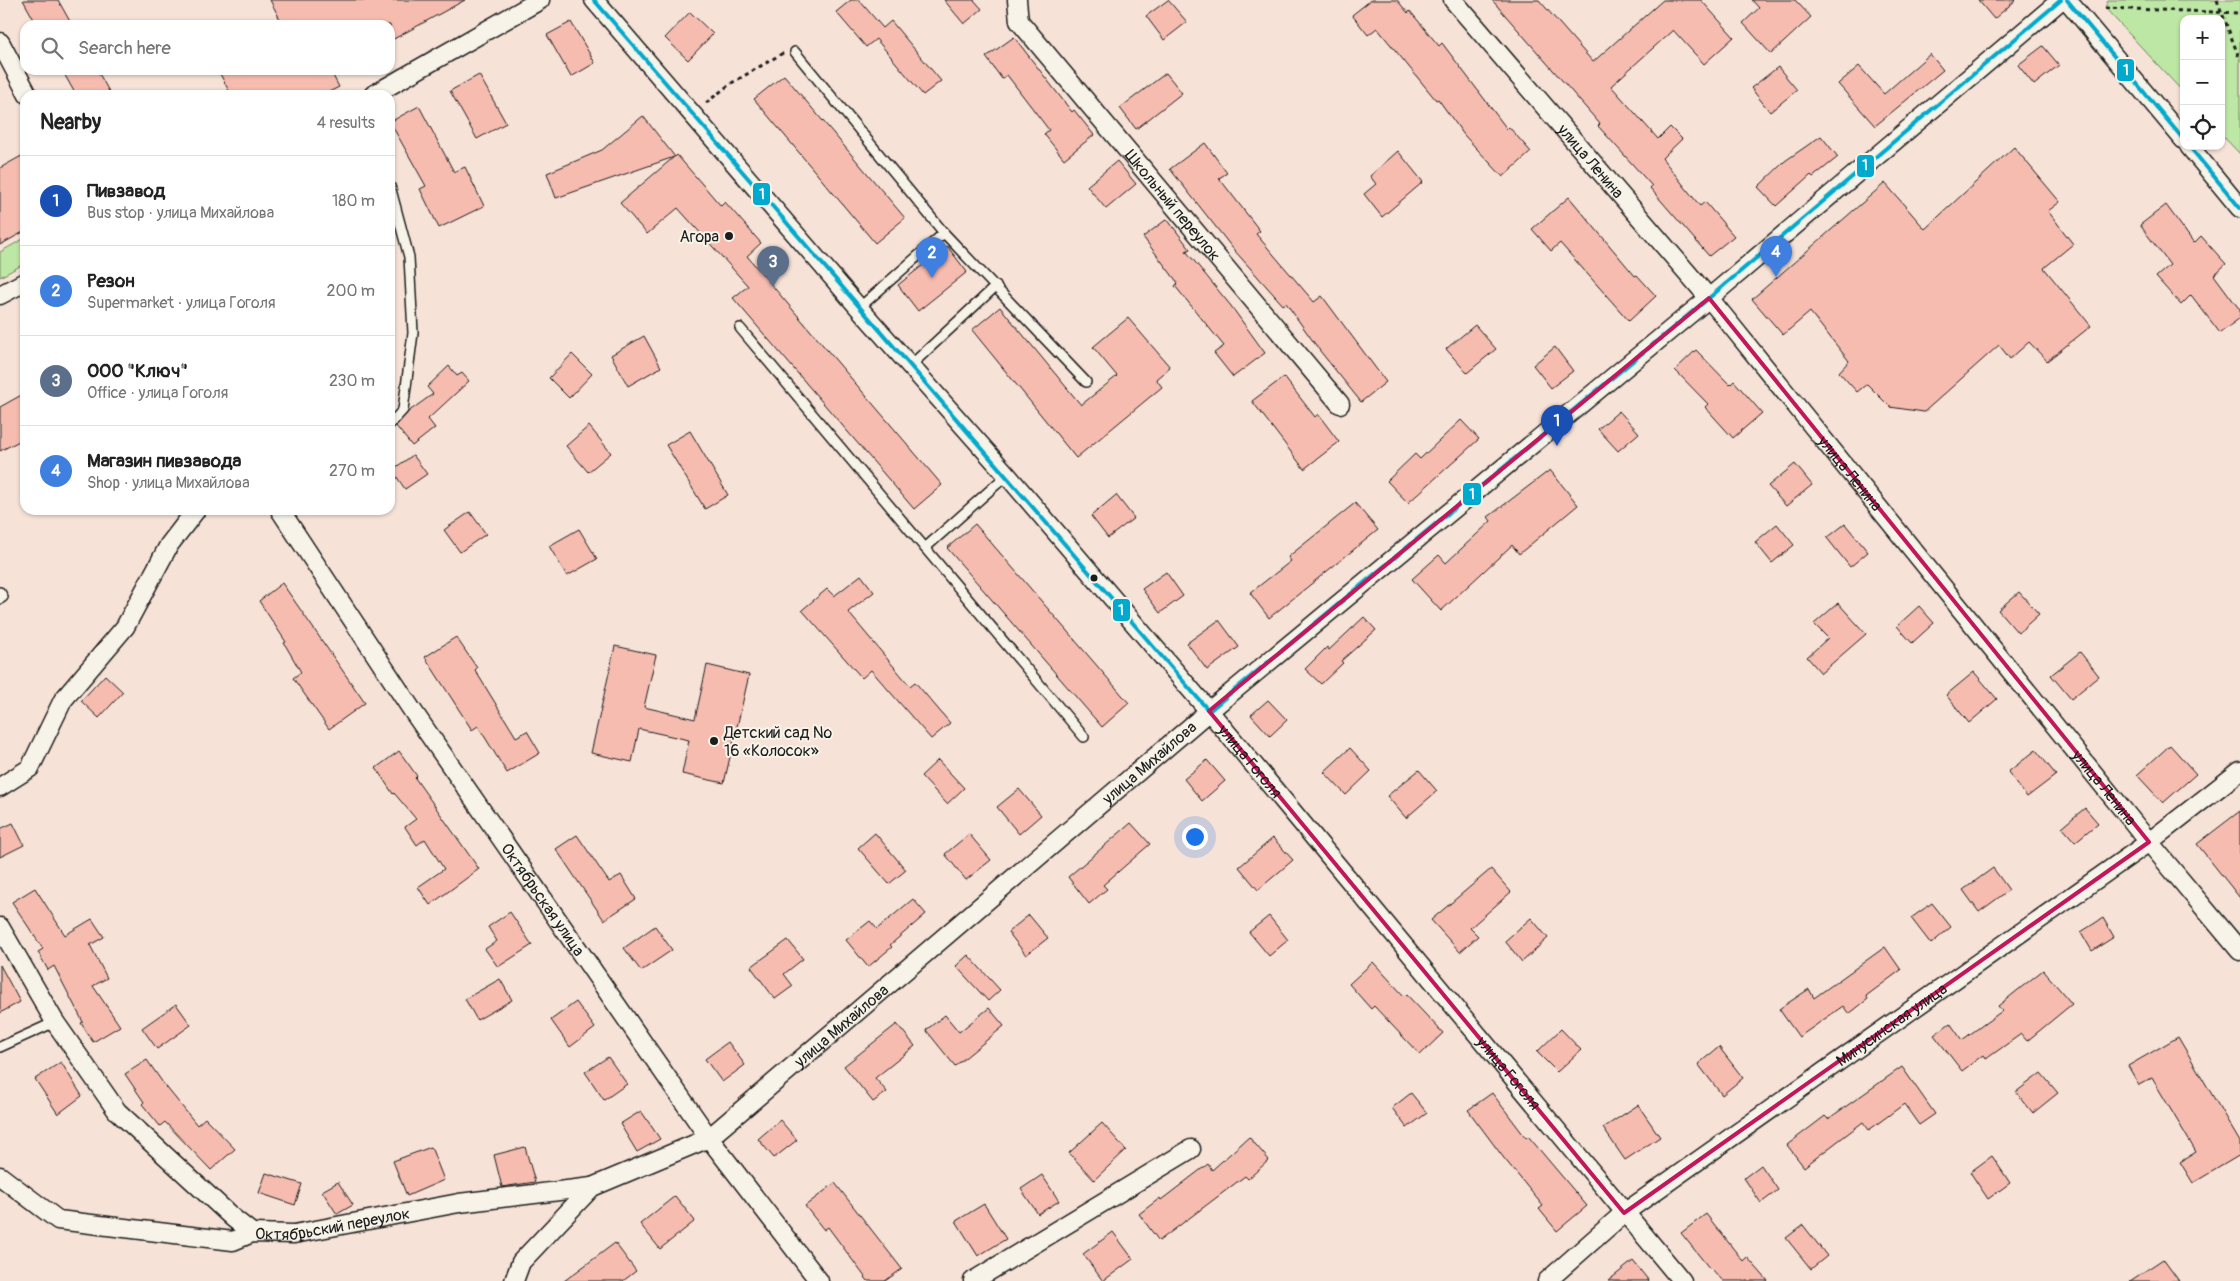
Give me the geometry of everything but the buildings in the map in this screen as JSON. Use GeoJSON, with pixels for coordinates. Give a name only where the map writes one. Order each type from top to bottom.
{"type":"FeatureCollection","features":[{"type":"Feature","properties":{"kind":"street"},"geometry":{"type":"LineString","coordinates":[[382,90],[540,0]]}},
{"type":"Feature","properties":{"kind":"street","name":"улица Гоголя"},"geometry":{"type":"LineString","coordinates":[[594,0],[859,308],[1007,475],[1209,711],[1682,1281]]}},
{"type":"Feature","properties":{"kind":"street","name":"Школьный переулок"},"geometry":{"type":"LineString","coordinates":[[1017,0],[1020,21],[1340,404]]}},
{"type":"Feature","properties":{"kind":"street","name":"улица Ленина"},"geometry":{"type":"LineString","coordinates":[[1453,0],[1709,298],[2149,842],[2240,951]]}},
{"type":"Feature","properties":{"kind":"street","name":"улица Михайлова"},"geometry":{"type":"LineString","coordinates":[[514,1281],[521,1262],[592,1188],[709,1138],[1209,711],[1709,298],[2060,0]]}},
{"type":"Feature","properties":{"kind":"street"},"geometry":{"type":"LineString","coordinates":[[2067,0],[2180,135]]}},
{"type":"Feature","properties":{"kind":"street"},"geometry":{"type":"LineString","coordinates":[[0,42],[25,90]]}},
{"type":"Feature","properties":{"kind":"street"},"geometry":{"type":"LineString","coordinates":[[2192,150],[2240,208]]}},
{"type":"Feature","properties":{"kind":"street"},"geometry":{"type":"LineString","coordinates":[[0,295],[20,285]]}},
{"type":"Feature","properties":{"kind":"street"},"geometry":{"type":"LineString","coordinates":[[0,787],[30,768],[63,700],[125,627],[169,545],[192,515]]}},
{"type":"Feature","properties":{"kind":"street","name":"Октябрьская улица"},"geometry":{"type":"LineString","coordinates":[[286,515],[412,710],[709,1138],[819,1281]]}},
{"type":"Feature","properties":{"kind":"street","name":"Минусинская улица"},"geometry":{"type":"LineString","coordinates":[[1547,1281],[1624,1213],[2149,842],[2240,771]]}},
{"type":"Feature","properties":{"kind":"street"},"geometry":{"type":"LineString","coordinates":[[0,927],[55,1022],[117,1111],[233,1218],[252,1233]]}},
{"type":"Feature","properties":{"kind":"street"},"geometry":{"type":"LineString","coordinates":[[973,1281],[1191,1148]]}},
{"type":"Feature","properties":{"kind":"street","name":"Октябрьский переулок"},"geometry":{"type":"LineString","coordinates":[[0,1176],[58,1220],[233,1241],[252,1233],[294,1234],[459,1203],[592,1188]]}},
{"type":"Feature","properties":{"kind":"lane"},"geometry":{"type":"LineString","coordinates":[[795,52],[944,233],[1086,382]]}},
{"type":"Feature","properties":{"kind":"lane"},"geometry":{"type":"LineString","coordinates":[[395,205],[409,257],[413,333],[403,410],[395,419]]}},
{"type":"Feature","properties":{"kind":"lane"},"geometry":{"type":"LineString","coordinates":[[859,308],[944,233]]}},
{"type":"Feature","properties":{"kind":"lane"},"geometry":{"type":"LineString","coordinates":[[910,366],[996,286]]}},
{"type":"Feature","properties":{"kind":"lane"},"geometry":{"type":"LineString","coordinates":[[740,328],[1084,737]]}},
{"type":"Feature","properties":{"kind":"lane"},"geometry":{"type":"LineString","coordinates":[[925,548],[1007,475]]}},
{"type":"Feature","properties":{"kind":"lane"},"geometry":{"type":"LineString","coordinates":[[0,592],[3,597],[0,599]]}},
{"type":"Feature","properties":{"kind":"lane"},"geometry":{"type":"LineString","coordinates":[[0,1047],[55,1022]]}},
{"type":"Feature","properties":{"kind":"path"},"geometry":{"type":"LineString","coordinates":[[2218,0],[2240,60]]}},
{"type":"Feature","properties":{"kind":"path"},"geometry":{"type":"LineString","coordinates":[[2105,8],[2240,13]]}},
{"type":"Feature","properties":{"kind":"path"},"geometry":{"type":"LineString","coordinates":[[692,114],[730,84],[781,53],[795,52]]}},
{"type":"Feature","properties":{"kind":"highlighted area"},"geometry":{"type":"Polygon","coordinates":[[[1709,298],[2149,842],[1624,1213],[1209,711],[1709,298]]]}},
{"type":"Feature","properties":{"kind":"green space"},"geometry":{"type":"Polygon","coordinates":[[[2108,0],[2240,0],[2240,154],[2225,138],[2225,15],[2180,15],[2180,89],[2105,8],[2108,0]]]}},
{"type":"Feature","properties":{"kind":"green space"},"geometry":{"type":"Polygon","coordinates":[[[20,241],[20,266],[0,277],[0,252],[20,241]]]}},
{"type":"Feature","properties":{"kind":"transit line","name":"1"},"geometry":{"type":"LineString","coordinates":[[594,0],[1209,711],[1709,298],[2061,0]]}},
{"type":"Feature","properties":{"kind":"transit line","name":"1"},"geometry":{"type":"LineString","coordinates":[[2067,0],[2180,135]]}},
{"type":"Feature","properties":{"kind":"transit line","name":"1"},"geometry":{"type":"LineString","coordinates":[[2192,150],[2240,208]]}},
{"type":"Feature","properties":{"kind":"place","name":"Агора"},"geometry":{"type":"Point","coordinates":[729,236]}},
{"type":"Feature","properties":{"kind":"place","name":"Магазин пивзавода"},"geometry":{"type":"Point","coordinates":[1776,277]}},
{"type":"Feature","properties":{"kind":"place","name":"Резон"},"geometry":{"type":"Point","coordinates":[932,278]}},
{"type":"Feature","properties":{"kind":"place","name":"ООО \"Ключ\""},"geometry":{"type":"Point","coordinates":[773,287]}},
{"type":"Feature","properties":{"kind":"place","name":"Пивзавод"},"geometry":{"type":"Point","coordinates":[1557,446]}},
{"type":"Feature","properties":{"kind":"place","name":"Детский сад № 16 «Колосок»"},"geometry":{"type":"Point","coordinates":[714,741]}}]}
